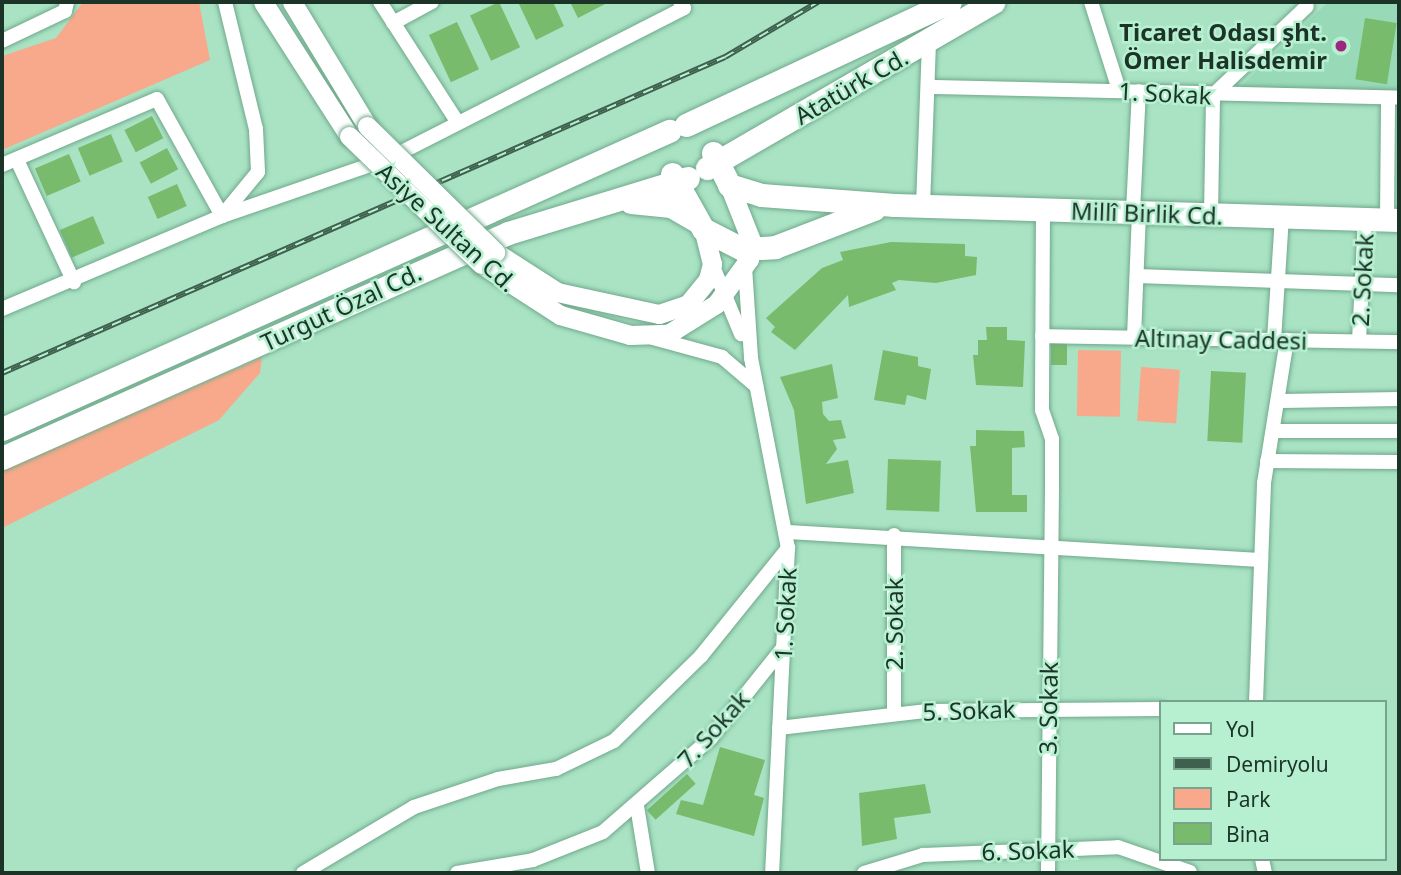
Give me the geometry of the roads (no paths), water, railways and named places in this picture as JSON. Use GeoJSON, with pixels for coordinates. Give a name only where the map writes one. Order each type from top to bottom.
{"type":"FeatureCollection","features":[{"type":"Feature","properties":{"kind":"main road","name":"Asiye Sultan Cd."},"geometry":{"type":"LineString","coordinates":[[264,2],[349,136],[488,258],[559,315],[645,336],[688,326],[725,290],[748,259]]}},
{"type":"Feature","properties":{"kind":"main road","name":"Asiye Sultan Cd."},"geometry":{"type":"LineString","coordinates":[[292,2],[367,126],[488,258],[557,292],[626,311],[670,312],[725,290]]}},
{"type":"Feature","properties":{"kind":"main road","name":"Atatürk Cd."},"geometry":{"type":"LineString","coordinates":[[678,128],[950,2]]}},
{"type":"Feature","properties":{"kind":"main road","name":"Atatürk Cd."},"geometry":{"type":"LineString","coordinates":[[696,170],[929,41],[993,2]]}},
{"type":"Feature","properties":{"kind":"main road"},"geometry":{"type":"LineString","coordinates":[[700,225],[696,170],[703,131],[678,128],[660,156],[696,170],[729,185],[748,259]]}},
{"type":"Feature","properties":{"kind":"main road","name":"Turgut Özal Cd."},"geometry":{"type":"LineString","coordinates":[[2,429],[678,128]]}},
{"type":"Feature","properties":{"kind":"main road","name":"Turgut Özal Cd."},"geometry":{"type":"LineString","coordinates":[[2,458],[508,233],[611,201],[696,170]]}},
{"type":"Feature","properties":{"kind":"main road","name":"Millî Birlik Cd."},"geometry":{"type":"LineString","coordinates":[[729,185],[761,195],[895,205],[1384,219]]}},
{"type":"Feature","properties":{"kind":"main road"},"geometry":{"type":"LineString","coordinates":[[611,201],[662,204],[700,225],[748,259]]}},
{"type":"Feature","properties":{"kind":"main road","name":"Millî Birlik Cd."},"geometry":{"type":"LineString","coordinates":[[748,259],[895,205]]}},
{"type":"Feature","properties":{"kind":"main road","name":"Asiye Sultan Cd."},"geometry":{"type":"LineString","coordinates":[[700,225],[712,264],[725,290]]}},
{"type":"Feature","properties":{"kind":"street"},"geometry":{"type":"LineString","coordinates":[[2,41],[65,11],[67,2]]}},
{"type":"Feature","properties":{"kind":"street"},"geometry":{"type":"LineString","coordinates":[[222,216],[258,172],[256,129],[225,2]]}},
{"type":"Feature","properties":{"kind":"street"},"geometry":{"type":"LineString","coordinates":[[380,2],[458,123]]}},
{"type":"Feature","properties":{"kind":"street"},"geometry":{"type":"LineString","coordinates":[[393,23],[432,2]]}},
{"type":"Feature","properties":{"kind":"street"},"geometry":{"type":"LineString","coordinates":[[2,309],[74,282],[222,216],[388,159],[684,8],[680,2]]}},
{"type":"Feature","properties":{"kind":"street"},"geometry":{"type":"LineString","coordinates":[[1091,2],[1119,90]]}},
{"type":"Feature","properties":{"kind":"street"},"geometry":{"type":"LineString","coordinates":[[1211,214],[1213,95],[1307,3]]}},
{"type":"Feature","properties":{"kind":"street"},"geometry":{"type":"LineString","coordinates":[[923,206],[931,87],[929,41]]}},
{"type":"Feature","properties":{"kind":"street","name":"1. Sokak"},"geometry":{"type":"LineString","coordinates":[[931,87],[1394,98]]}},
{"type":"Feature","properties":{"kind":"street"},"geometry":{"type":"LineString","coordinates":[[1134,337],[1139,91]]}},
{"type":"Feature","properties":{"kind":"street","name":"2. Sokak"},"geometry":{"type":"LineString","coordinates":[[1359,341],[1362,284],[1384,219],[1394,98]]}},
{"type":"Feature","properties":{"kind":"street"},"geometry":{"type":"LineString","coordinates":[[2,165],[157,99],[222,216]]}},
{"type":"Feature","properties":{"kind":"street"},"geometry":{"type":"LineString","coordinates":[[17,160],[74,282]]}},
{"type":"Feature","properties":{"kind":"street","name":"3. Sokak"},"geometry":{"type":"LineString","coordinates":[[1043,210],[1042,410],[1052,439],[1047,709],[1048,873]]}},
{"type":"Feature","properties":{"kind":"street"},"geometry":{"type":"LineString","coordinates":[[1256,700],[1267,461],[1282,401],[1278,281],[1282,216]]}},
{"type":"Feature","properties":{"kind":"street"},"geometry":{"type":"LineString","coordinates":[[1137,276],[1399,285]]}},
{"type":"Feature","properties":{"kind":"street","name":"1. Sokak"},"geometry":{"type":"LineString","coordinates":[[725,290],[751,358],[787,532],[772,873]]}},
{"type":"Feature","properties":{"kind":"street"},"geometry":{"type":"LineString","coordinates":[[645,336],[722,357],[757,388]]}},
{"type":"Feature","properties":{"kind":"street","name":"Altınay Caddesi"},"geometry":{"type":"LineString","coordinates":[[1042,336],[1399,342]]}},
{"type":"Feature","properties":{"kind":"street"},"geometry":{"type":"LineString","coordinates":[[1282,401],[1399,399]]}},
{"type":"Feature","properties":{"kind":"street"},"geometry":{"type":"LineString","coordinates":[[1274,431],[1399,431]]}},
{"type":"Feature","properties":{"kind":"street"},"geometry":{"type":"LineString","coordinates":[[1267,461],[1399,462]]}},
{"type":"Feature","properties":{"kind":"street"},"geometry":{"type":"LineString","coordinates":[[787,532],[1051,543],[1261,560]]}},
{"type":"Feature","properties":{"kind":"street","name":"2. Sokak"},"geometry":{"type":"LineString","coordinates":[[894,536],[894,713]]}},
{"type":"Feature","properties":{"kind":"street"},"geometry":{"type":"LineString","coordinates":[[303,873],[414,807],[498,779],[556,769],[614,741],[710,646],[788,548]]}},
{"type":"Feature","properties":{"kind":"street","name":"7. Sokak"},"geometry":{"type":"LineString","coordinates":[[457,873],[509,868],[572,849],[637,806],[710,739],[783,648]]}},
{"type":"Feature","properties":{"kind":"street","name":"5. Sokak"},"geometry":{"type":"LineString","coordinates":[[779,728],[894,713],[1160,709]]}},
{"type":"Feature","properties":{"kind":"street"},"geometry":{"type":"LineString","coordinates":[[637,806],[648,873]]}},
{"type":"Feature","properties":{"kind":"street","name":"6. Sokak"},"geometry":{"type":"LineString","coordinates":[[864,873],[923,855],[1133,848],[1160,857]]}},
{"type":"Feature","properties":{"kind":"street","name":"6. Sokak"},"geometry":{"type":"LineString","coordinates":[[1171,861],[1192,868]]}},
{"type":"Feature","properties":{"kind":"railway"},"geometry":{"type":"LineString","coordinates":[[2,373],[725,57],[818,2]]}},
{"type":"Feature","properties":{"kind":"place","name":"Ticaret Odası şht. Ömer Halisdemir"},"geometry":{"type":"Point","coordinates":[1341,46]}}]}
